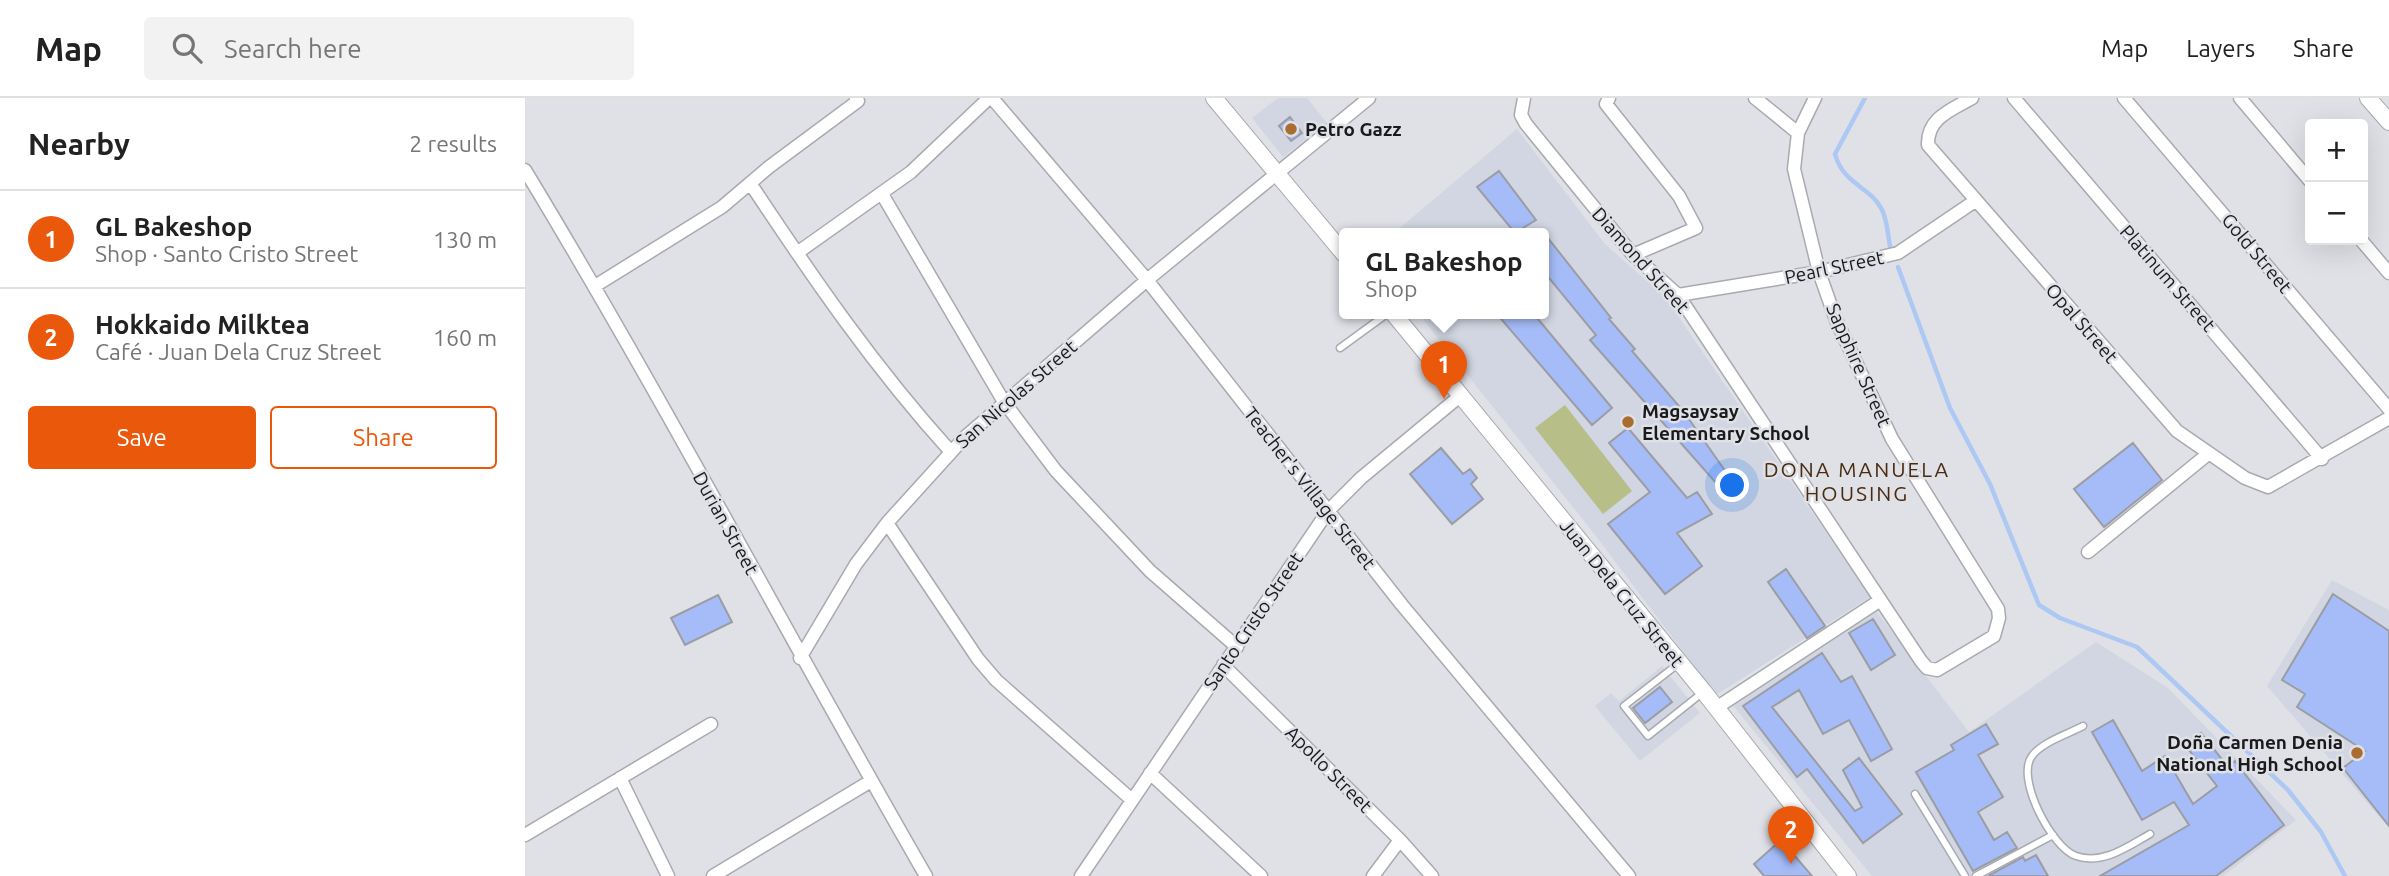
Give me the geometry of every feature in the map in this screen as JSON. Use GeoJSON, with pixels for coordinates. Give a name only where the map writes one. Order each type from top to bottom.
{"type":"FeatureCollection","features":[{"type":"Feature","properties":{"kind":"street"},"geometry":{"type":"LineString","coordinates":[[595,286],[688,230],[858,101],[856,98]]}},
{"type":"Feature","properties":{"kind":"street"},"geometry":{"type":"LineString","coordinates":[[797,253],[911,172],[991,98]]}},
{"type":"Feature","properties":{"kind":"street","name":"Teacher's Village Street"},"geometry":{"type":"LineString","coordinates":[[991,98],[1147,280],[1452,666],[1629,876]]}},
{"type":"Feature","properties":{"kind":"street"},"geometry":{"type":"LineString","coordinates":[[1214,98],[1339,248]]}},
{"type":"Feature","properties":{"kind":"street","name":"San Nicolas Street"},"geometry":{"type":"LineString","coordinates":[[800,658],[856,564],[887,523],[951,452],[1004,402],[1147,280],[1369,98]]}},
{"type":"Feature","properties":{"kind":"street","name":"Diamond Street"},"geometry":{"type":"LineString","coordinates":[[1524,98],[1521,115],[1526,124],[1633,255],[1678,295],[1879,601],[1927,668]]}},
{"type":"Feature","properties":{"kind":"street"},"geometry":{"type":"LineString","coordinates":[[1609,98],[1606,104],[1679,196],[1696,228],[1633,255]]}},
{"type":"Feature","properties":{"kind":"street"},"geometry":{"type":"LineString","coordinates":[[1755,98],[1798,133]]}},
{"type":"Feature","properties":{"kind":"street","name":"Sapphire Street"},"geometry":{"type":"LineString","coordinates":[[1815,98],[1798,133],[1794,169],[1819,272],[1836,320],[1892,439],[1998,609],[1999,618],[1994,636],[1945,668],[1927,668]]}},
{"type":"Feature","properties":{"kind":"street","name":"Opal Street"},"geometry":{"type":"LineString","coordinates":[[1972,98],[1938,118],[1930,127],[1928,137],[1934,155],[2177,431],[2208,454],[2261,485],[2276,485],[2322,458]]}},
{"type":"Feature","properties":{"kind":"street","name":"Platinum Street"},"geometry":{"type":"LineString","coordinates":[[2014,98],[2322,458]]}},
{"type":"Feature","properties":{"kind":"street","name":"Gold Street"},"geometry":{"type":"LineString","coordinates":[[2125,98],[2389,409]]}},
{"type":"Feature","properties":{"kind":"street"},"geometry":{"type":"LineString","coordinates":[[2240,98],[2305,175]]}},
{"type":"Feature","properties":{"kind":"street"},"geometry":{"type":"LineString","coordinates":[[2368,98],[2389,122]]}},
{"type":"Feature","properties":{"kind":"street","name":"Durian Street"},"geometry":{"type":"LineString","coordinates":[[525,170],[595,286],[800,658],[926,876]]}},
{"type":"Feature","properties":{"kind":"street"},"geometry":{"type":"LineString","coordinates":[[750,183],[857,341],[903,399],[951,452]]}},
{"type":"Feature","properties":{"kind":"street"},"geometry":{"type":"LineString","coordinates":[[882,194],[1004,402],[1056,471],[1150,571],[1237,647]]}},
{"type":"Feature","properties":{"kind":"street","name":"Pearl Street"},"geometry":{"type":"LineString","coordinates":[[1678,295],[1819,272],[1898,253],[1975,201]]}},
{"type":"Feature","properties":{"kind":"street"},"geometry":{"type":"LineString","coordinates":[[2365,245],[2389,273]]}},
{"type":"Feature","properties":{"kind":"street","name":"Juan Dela Cruz Street"},"geometry":{"type":"LineString","coordinates":[[1395,319],[1704,692],[1848,876]]}},
{"type":"Feature","properties":{"kind":"street","name":"Santo Cristo Street"},"geometry":{"type":"LineString","coordinates":[[1081,876],[1328,510],[1361,478],[1460,396]]}},
{"type":"Feature","properties":{"kind":"street"},"geometry":{"type":"LineString","coordinates":[[2322,458],[2389,418]]}},
{"type":"Feature","properties":{"kind":"street"},"geometry":{"type":"LineString","coordinates":[[2088,552],[2208,454]]}},
{"type":"Feature","properties":{"kind":"street"},"geometry":{"type":"LineString","coordinates":[[887,523],[978,659],[996,680],[1132,800]]}},
{"type":"Feature","properties":{"kind":"street"},"geometry":{"type":"LineString","coordinates":[[1716,708],[1879,601]]}},
{"type":"Feature","properties":{"kind":"street","name":"Apollo Street"},"geometry":{"type":"LineString","coordinates":[[1223,665],[1400,840],[1432,876]]}},
{"type":"Feature","properties":{"kind":"street"},"geometry":{"type":"LineString","coordinates":[[525,835],[711,724]]}},
{"type":"Feature","properties":{"kind":"street"},"geometry":{"type":"LineString","coordinates":[[1150,773],[1261,876]]}},
{"type":"Feature","properties":{"kind":"street"},"geometry":{"type":"LineString","coordinates":[[620,778],[669,876]]}},
{"type":"Feature","properties":{"kind":"street"},"geometry":{"type":"LineString","coordinates":[[713,876],[871,781]]}},
{"type":"Feature","properties":{"kind":"street"},"geometry":{"type":"LineString","coordinates":[[1373,876],[1400,840]]}},
{"type":"Feature","properties":{"kind":"lane"},"geometry":{"type":"LineString","coordinates":[[1340,348],[1381,319]]}},
{"type":"Feature","properties":{"kind":"lane"},"geometry":{"type":"LineString","coordinates":[[1680,663],[1625,706],[1648,736],[1704,692]]}},
{"type":"Feature","properties":{"kind":"lane"},"geometry":{"type":"LineString","coordinates":[[2083,726],[2039,749],[2031,757],[2027,769],[2029,791],[2053,835],[2065,850],[2087,858],[2115,853],[2150,834]]}},
{"type":"Feature","properties":{"kind":"lane"},"geometry":{"type":"LineString","coordinates":[[1915,794],[1965,876]]}},
{"type":"Feature","properties":{"kind":"lane"},"geometry":{"type":"LineString","coordinates":[[1976,876],[2053,835]]}},
{"type":"Feature","properties":{"kind":"shaded area"},"geometry":{"type":"Polygon","coordinates":[[[1278,98],[1307,98],[1327,123],[1283,157],[1252,118],[1278,98]]]}},
{"type":"Feature","properties":{"kind":"shaded area","name":"Magsaysay Elementary School"},"geometry":{"type":"Polygon","coordinates":[[[1517,129],[1605,244],[1665,297],[1870,597],[1716,695],[1592,531],[1423,319],[1549,319],[1549,228],[1400,228],[1517,129]]]}},
{"type":"Feature","properties":{"kind":"shaded area","name":"Doña Carmen Denia National High School"},"geometry":{"type":"Polygon","coordinates":[[[2332,580],[2389,610],[2389,828],[2267,686],[2332,580]]]}},
{"type":"Feature","properties":{"kind":"shaded area"},"geometry":{"type":"Polygon","coordinates":[[[1873,607],[1969,732],[2096,642],[2168,688],[2296,820],[2223,876],[1872,876],[1731,703],[1873,607]]]}},
{"type":"Feature","properties":{"kind":"shaded area"},"geometry":{"type":"Polygon","coordinates":[[[1662,666],[1700,713],[1640,761],[1595,706],[1611,693],[1619,701],[1662,666]]]}},
{"type":"Feature","properties":{"kind":"green space"},"geometry":{"type":"Polygon","coordinates":[[[1565,405],[1632,491],[1603,514],[1535,428],[1565,405]]]}},
{"type":"Feature","properties":{"kind":"building","name":"Petro Gazz"},"geometry":{"type":"Polygon","coordinates":[[[1290,117],[1302,133],[1291,141],[1279,126],[1290,117]]]}},
{"type":"Feature","properties":{"kind":"building"},"geometry":{"type":"Polygon","coordinates":[[[1499,171],[1536,220],[1523,228],[1511,228],[1477,187],[1499,171]]]}},
{"type":"Feature","properties":{"kind":"building"},"geometry":{"type":"Polygon","coordinates":[[[1549,239],[1635,349],[1632,351],[1684,412],[1728,475],[1716,483],[1590,340],[1596,335],[1549,278],[1549,239]]]}},
{"type":"Feature","properties":{"kind":"building"},"geometry":{"type":"Polygon","coordinates":[[[1501,319],[1538,319],[1612,408],[1592,425],[1501,319]]]}},
{"type":"Feature","properties":{"kind":"building"},"geometry":{"type":"Polygon","coordinates":[[[1628,428],[1687,498],[1697,492],[1712,514],[1677,533],[1702,566],[1665,594],[1608,524],[1650,492],[1609,443],[1628,428]]]}},
{"type":"Feature","properties":{"kind":"building"},"geometry":{"type":"Polygon","coordinates":[[[2133,443],[2162,480],[2104,527],[2074,489],[2133,443]]]}},
{"type":"Feature","properties":{"kind":"building"},"geometry":{"type":"Polygon","coordinates":[[[1441,448],[1463,474],[1470,469],[1477,478],[1471,484],[1483,499],[1452,524],[1410,474],[1441,448]]]}},
{"type":"Feature","properties":{"kind":"building"},"geometry":{"type":"Polygon","coordinates":[[[1786,569],[1825,626],[1807,638],[1768,582],[1786,569]]]}},
{"type":"Feature","properties":{"kind":"building","name":"Doña Carmen Denia National High School"},"geometry":{"type":"Polygon","coordinates":[[[2333,594],[2389,631],[2389,826],[2343,768],[2365,751],[2297,707],[2305,694],[2282,680],[2333,594]]]}},
{"type":"Feature","properties":{"kind":"building"},"geometry":{"type":"Polygon","coordinates":[[[718,595],[732,622],[685,645],[671,618],[718,595]]]}},
{"type":"Feature","properties":{"kind":"building"},"geometry":{"type":"Polygon","coordinates":[[[1873,619],[1895,655],[1871,670],[1849,633],[1873,619]]]}},
{"type":"Feature","properties":{"kind":"building"},"geometry":{"type":"Polygon","coordinates":[[[1822,653],[1841,682],[1852,676],[1892,749],[1871,761],[1849,720],[1823,734],[1799,690],[1772,707],[1855,811],[1862,807],[1843,770],[1859,758],[1902,814],[1863,843],[1807,769],[1797,777],[1743,706],[1822,653]]]}},
{"type":"Feature","properties":{"kind":"building"},"geometry":{"type":"Polygon","coordinates":[[[1660,687],[1672,702],[1645,723],[1633,708],[1660,687]]]}},
{"type":"Feature","properties":{"kind":"building"},"geometry":{"type":"Polygon","coordinates":[[[2113,720],[2142,771],[2165,756],[2193,804],[2217,786],[2185,745],[2201,733],[2228,767],[2235,761],[2284,825],[2216,876],[2100,876],[2189,825],[2174,802],[2142,820],[2092,732],[2113,720]]]}},
{"type":"Feature","properties":{"kind":"building"},"geometry":{"type":"Polygon","coordinates":[[[1986,724],[1998,744],[1978,755],[2003,797],[1978,812],[1994,840],[2007,832],[2017,848],[1973,871],[1916,772],[1954,750],[1951,745],[1986,724]]]}},
{"type":"Feature","properties":{"kind":"building"},"geometry":{"type":"Polygon","coordinates":[[[1781,840],[1812,876],[1764,876],[1754,864],[1781,840]]]}},
{"type":"Feature","properties":{"kind":"building"},"geometry":{"type":"Polygon","coordinates":[[[2036,855],[2048,876],[1988,876],[2023,857],[2025,861],[2036,855]]]}},
{"type":"Feature","properties":{"kind":"waterway"},"geometry":{"type":"LineString","coordinates":[[1865,98],[1835,154],[1844,172],[1881,208],[1890,246]]}},
{"type":"Feature","properties":{"kind":"waterway"},"geometry":{"type":"LineString","coordinates":[[1898,267],[1950,408],[1990,484],[2039,605],[2060,618],[2137,647],[2288,790],[2321,832],[2345,876]]}},
{"type":"Feature","properties":{"kind":"place","name":"Petro Gazz"},"geometry":{"type":"Point","coordinates":[1291,129]}},
{"type":"Feature","properties":{"kind":"place","name":"GL Bakeshop"},"geometry":{"type":"Point","coordinates":[1444,399]}},
{"type":"Feature","properties":{"kind":"place","name":"Magsaysay Elementary School"},"geometry":{"type":"Point","coordinates":[1628,422]}},
{"type":"Feature","properties":{"kind":"place","name":"Doña Carmen Denia National High School"},"geometry":{"type":"Point","coordinates":[2357,753]}},
{"type":"Feature","properties":{"kind":"place","name":"Hokkaido Milktea"},"geometry":{"type":"Point","coordinates":[1791,864]}},
{"type":"Feature","properties":{"kind":"district","name":"DONA MANUELA HOUSING"},"geometry":{"type":"Point","coordinates":[1857,482]}}]}
